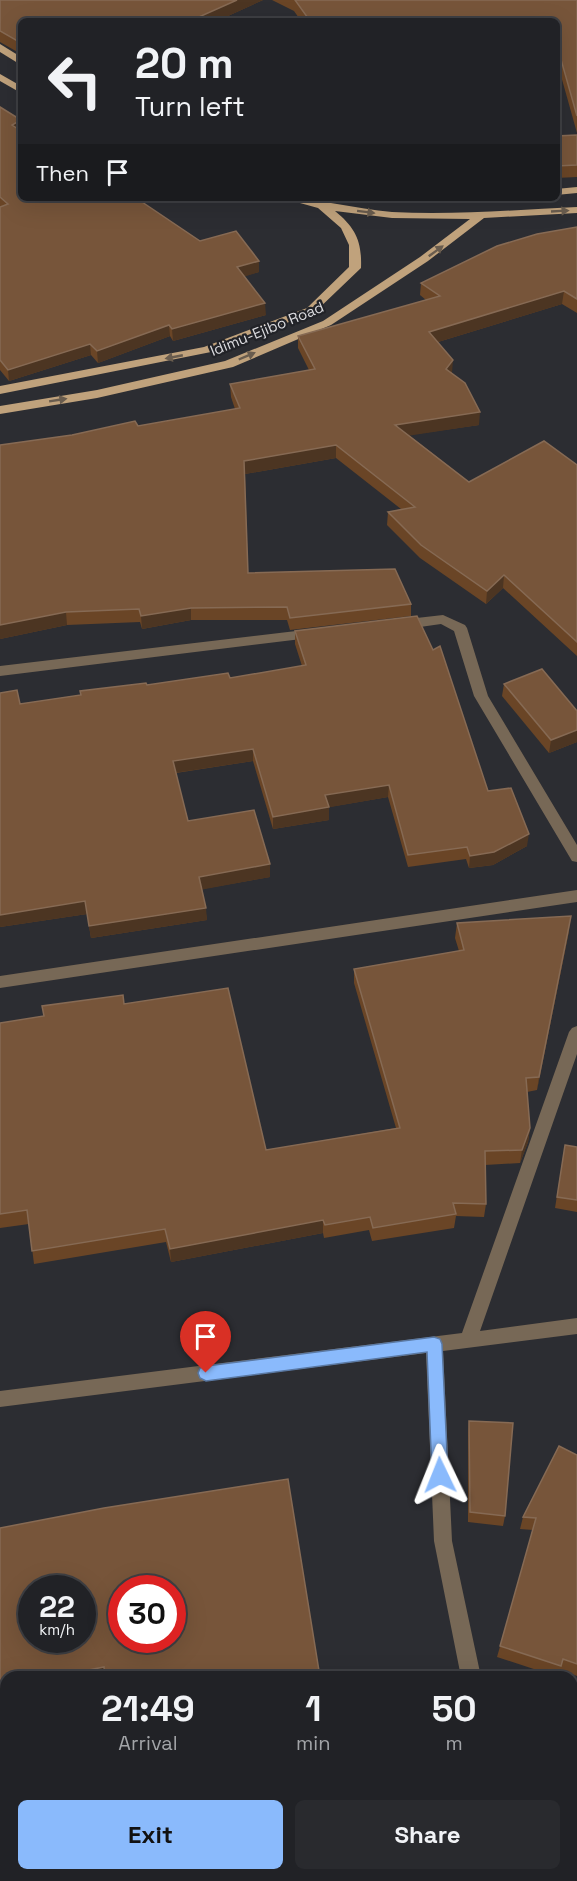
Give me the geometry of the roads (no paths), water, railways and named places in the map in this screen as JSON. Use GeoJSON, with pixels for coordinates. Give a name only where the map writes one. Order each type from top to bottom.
{"type":"FeatureCollection","features":[{"type":"Feature","properties":{"kind":"main road"},"geometry":{"type":"LineString","coordinates":[[0,48],[18,60]]}},
{"type":"Feature","properties":{"kind":"main road"},"geometry":{"type":"LineString","coordinates":[[0,77],[18,88]]}},
{"type":"Feature","properties":{"kind":"main road"},"geometry":{"type":"LineString","coordinates":[[560,192],[577,190]]}},
{"type":"Feature","properties":{"kind":"main road"},"geometry":{"type":"LineString","coordinates":[[300,201],[392,215],[482,215],[577,210]]}},
{"type":"Feature","properties":{"kind":"main road","name":"Idimu-Ejibo Road"},"geometry":{"type":"LineString","coordinates":[[0,390],[207,350],[311,309],[355,268],[357,246],[351,229],[322,206]]}},
{"type":"Feature","properties":{"kind":"main road","name":"Idimu-Ejibo Road"},"geometry":{"type":"LineString","coordinates":[[0,410],[97,394],[229,364],[327,323],[424,259],[482,215]]}},
{"type":"Feature","properties":{"kind":"street"},"geometry":{"type":"LineString","coordinates":[[384,627],[443,619],[460,628],[481,696],[577,857]]}},
{"type":"Feature","properties":{"kind":"street"},"geometry":{"type":"LineString","coordinates":[[0,671],[325,633]]}},
{"type":"Feature","properties":{"kind":"street"},"geometry":{"type":"LineString","coordinates":[[0,982],[577,896]]}},
{"type":"Feature","properties":{"kind":"street"},"geometry":{"type":"LineString","coordinates":[[468,1340],[577,1032]]}},
{"type":"Feature","properties":{"kind":"street"},"geometry":{"type":"LineString","coordinates":[[0,1399],[577,1326]]}},
{"type":"Feature","properties":{"kind":"street"},"geometry":{"type":"LineString","coordinates":[[434,1344],[443,1540],[470,1671]]}}]}
